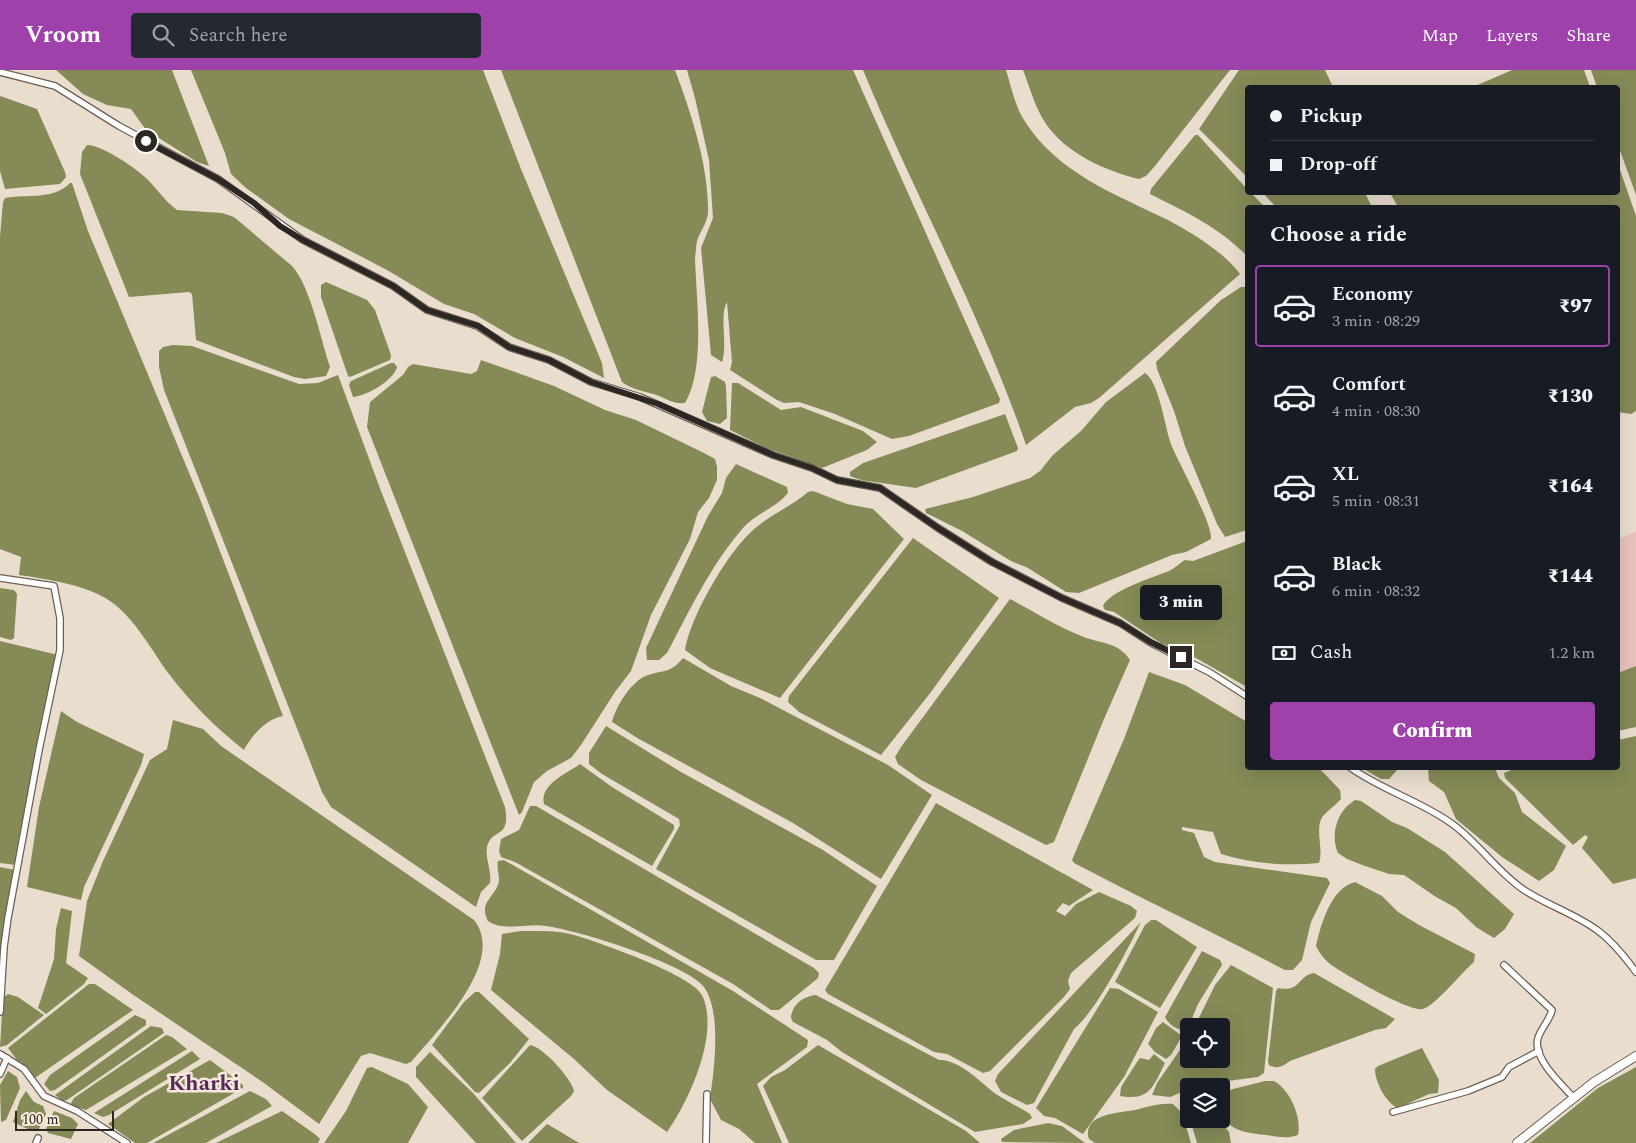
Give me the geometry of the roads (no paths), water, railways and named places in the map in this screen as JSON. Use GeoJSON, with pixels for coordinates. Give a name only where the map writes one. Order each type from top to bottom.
{"type":"FeatureCollection","features":[{"type":"Feature","properties":{"kind":"main road"},"geometry":{"type":"LineString","coordinates":[[1517,1143],[1594,1082],[1636,1056]]}},
{"type":"Feature","properties":{"kind":"street"},"geometry":{"type":"LineString","coordinates":[[0,72],[55,86],[119,126],[218,179],[254,203],[280,226],[303,240],[393,286],[427,310],[478,326],[509,347],[549,360],[591,382],[658,404],[773,455],[812,468],[837,480],[880,488],[992,562],[1062,598],[1120,623],[1150,642],[1209,672],[1245,695]]}},
{"type":"Feature","properties":{"kind":"street"},"geometry":{"type":"LineString","coordinates":[[0,578],[54,586],[61,640],[8,918],[4,947],[0,1012]]}},
{"type":"Feature","properties":{"kind":"street"},"geometry":{"type":"LineString","coordinates":[[1355,770],[1433,810],[1467,835],[1503,873],[1524,890],[1550,906],[1598,930],[1636,972]]}},
{"type":"Feature","properties":{"kind":"street"},"geometry":{"type":"LineString","coordinates":[[1504,965],[1552,1010],[1538,1037],[1539,1051],[1546,1068],[1574,1098]]}},
{"type":"Feature","properties":{"kind":"street"},"geometry":{"type":"LineString","coordinates":[[1393,1112],[1468,1090],[1502,1077],[1509,1067],[1539,1051]]}},
{"type":"Feature","properties":{"kind":"street"},"geometry":{"type":"LineString","coordinates":[[0,1054],[24,1068],[44,1096],[77,1111],[127,1143]]}},
{"type":"Feature","properties":{"kind":"street"},"geometry":{"type":"LineString","coordinates":[[0,1074],[7,1058]]}},
{"type":"Feature","properties":{"kind":"street"},"geometry":{"type":"LineString","coordinates":[[706,1143],[707,1094]]}},
{"type":"Feature","properties":{"kind":"district","name":"Kharki"},"geometry":{"type":"Point","coordinates":[204,1082]}}]}
